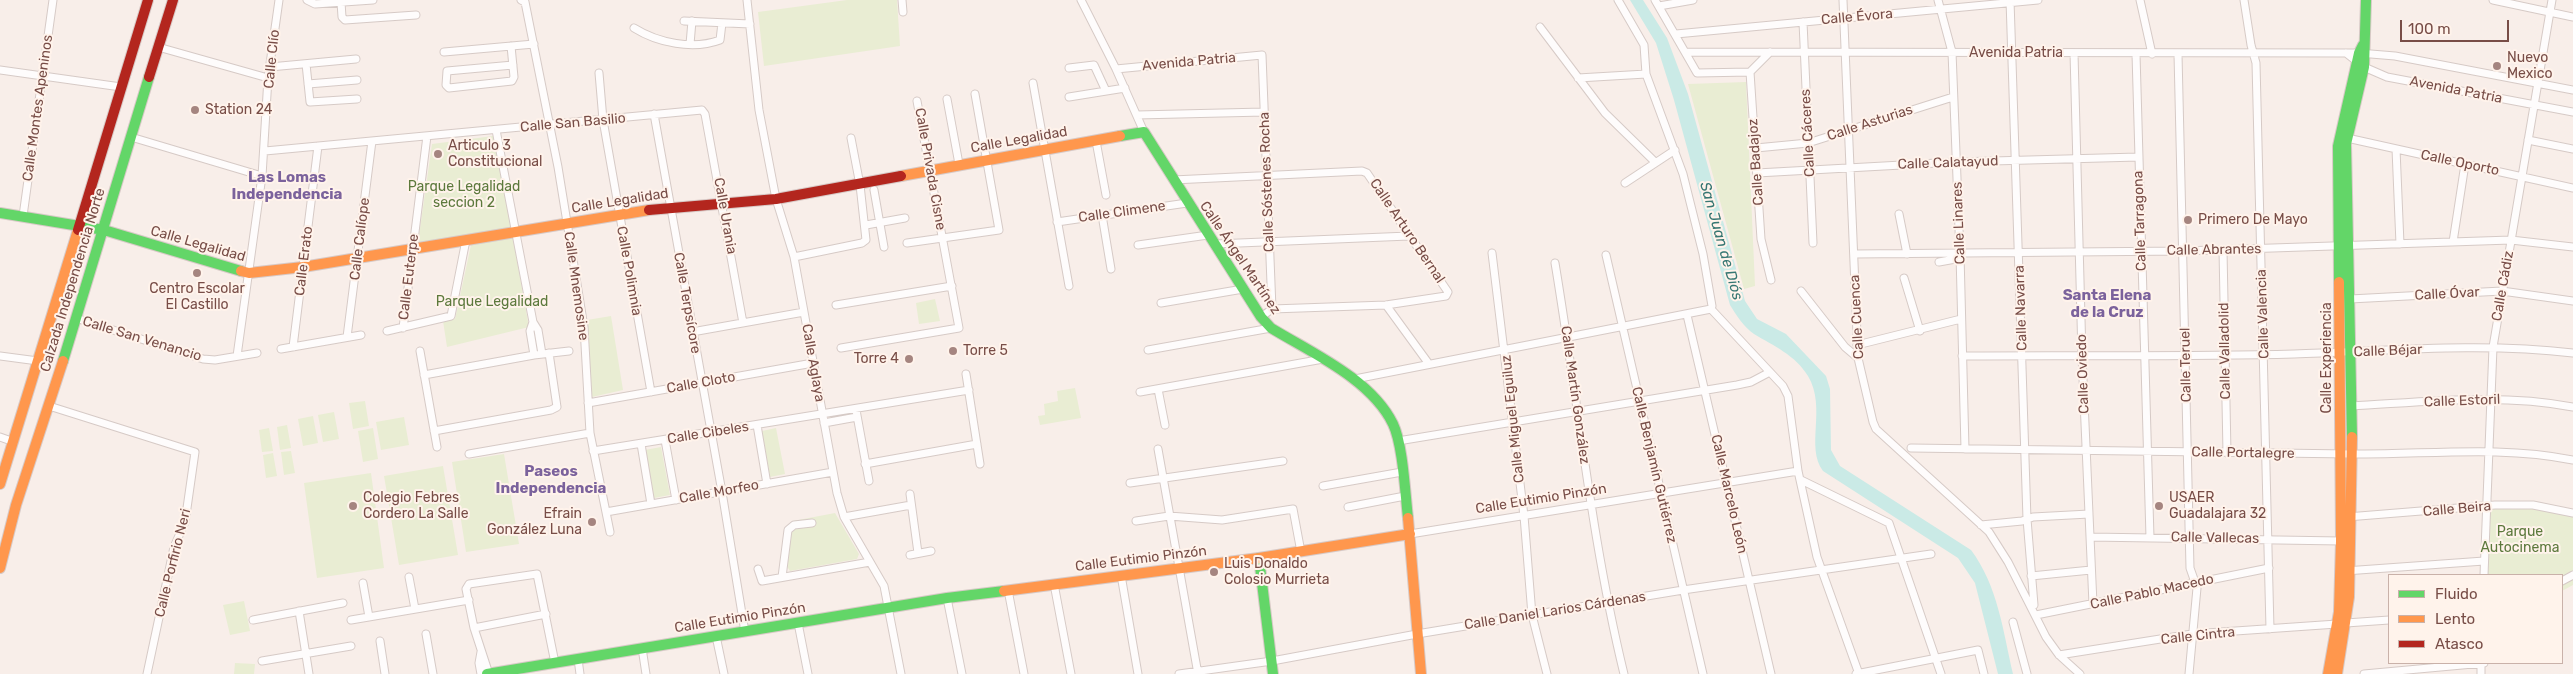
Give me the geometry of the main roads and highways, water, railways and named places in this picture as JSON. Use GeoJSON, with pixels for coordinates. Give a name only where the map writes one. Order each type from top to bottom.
{"type":"FeatureCollection","features":[{"type":"Feature","properties":{"kind":"water","name":"San Juan de Diós"},"geometry":{"type":"Polygon","coordinates":[[[1630,0],[1643,0],[1667,38],[1688,94],[1745,301],[1757,319],[1786,334],[1826,376],[1830,389],[1831,450],[1840,466],[1971,550],[1988,579],[1994,594],[2013,674],[1998,674],[1975,583],[1958,558],[1823,471],[1816,451],[1816,401],[1808,376],[1797,362],[1750,331],[1740,321],[1730,305],[1674,100],[1656,43],[1630,0]]]}},
{"type":"Feature","properties":{"kind":"place","name":"Nuevo Mexico"},"geometry":{"type":"Point","coordinates":[2497,66]}},
{"type":"Feature","properties":{"kind":"place","name":"Station 24"},"geometry":{"type":"Point","coordinates":[195,110]}},
{"type":"Feature","properties":{"kind":"place","name":"Articulo 3 Constitucional"},"geometry":{"type":"Point","coordinates":[438,154]}},
{"type":"Feature","properties":{"kind":"place","name":"Primero De Mayo"},"geometry":{"type":"Point","coordinates":[2188,220]}},
{"type":"Feature","properties":{"kind":"place","name":"Centro Escolar El Castillo"},"geometry":{"type":"Point","coordinates":[197,273]}},
{"type":"Feature","properties":{"kind":"place","name":"Torre 5"},"geometry":{"type":"Point","coordinates":[953,351]}},
{"type":"Feature","properties":{"kind":"place","name":"Torre 4"},"geometry":{"type":"Point","coordinates":[909,359]}},
{"type":"Feature","properties":{"kind":"place","name":"Colegio Febres Cordero La Salle"},"geometry":{"type":"Point","coordinates":[353,506]}},
{"type":"Feature","properties":{"kind":"place","name":"USAER Guadalajara 32"},"geometry":{"type":"Point","coordinates":[2159,506]}},
{"type":"Feature","properties":{"kind":"place","name":"Efrain González Luna"},"geometry":{"type":"Point","coordinates":[592,522]}},
{"type":"Feature","properties":{"kind":"place","name":"Luis Donaldo Colosio Murrieta"},"geometry":{"type":"Point","coordinates":[1214,572]}},
{"type":"Feature","properties":{"kind":"district","name":"Las Lomas Independencia"},"geometry":{"type":"Point","coordinates":[287,186]}},
{"type":"Feature","properties":{"kind":"district","name":"Santa Elena de la Cruz"},"geometry":{"type":"Point","coordinates":[2107,304]}},
{"type":"Feature","properties":{"kind":"district","name":"Paseos Independencia"},"geometry":{"type":"Point","coordinates":[551,480]}},
{"type":"Feature","properties":{"kind":"park label","name":"Parque Legalidad seccion 2"},"geometry":{"type":"Point","coordinates":[464,196]}},
{"type":"Feature","properties":{"kind":"park label","name":"Parque Legalidad"},"geometry":{"type":"Point","coordinates":[492,302]}},
{"type":"Feature","properties":{"kind":"park label","name":"Parque Autocinema"},"geometry":{"type":"Point","coordinates":[2520,540]}}]}
